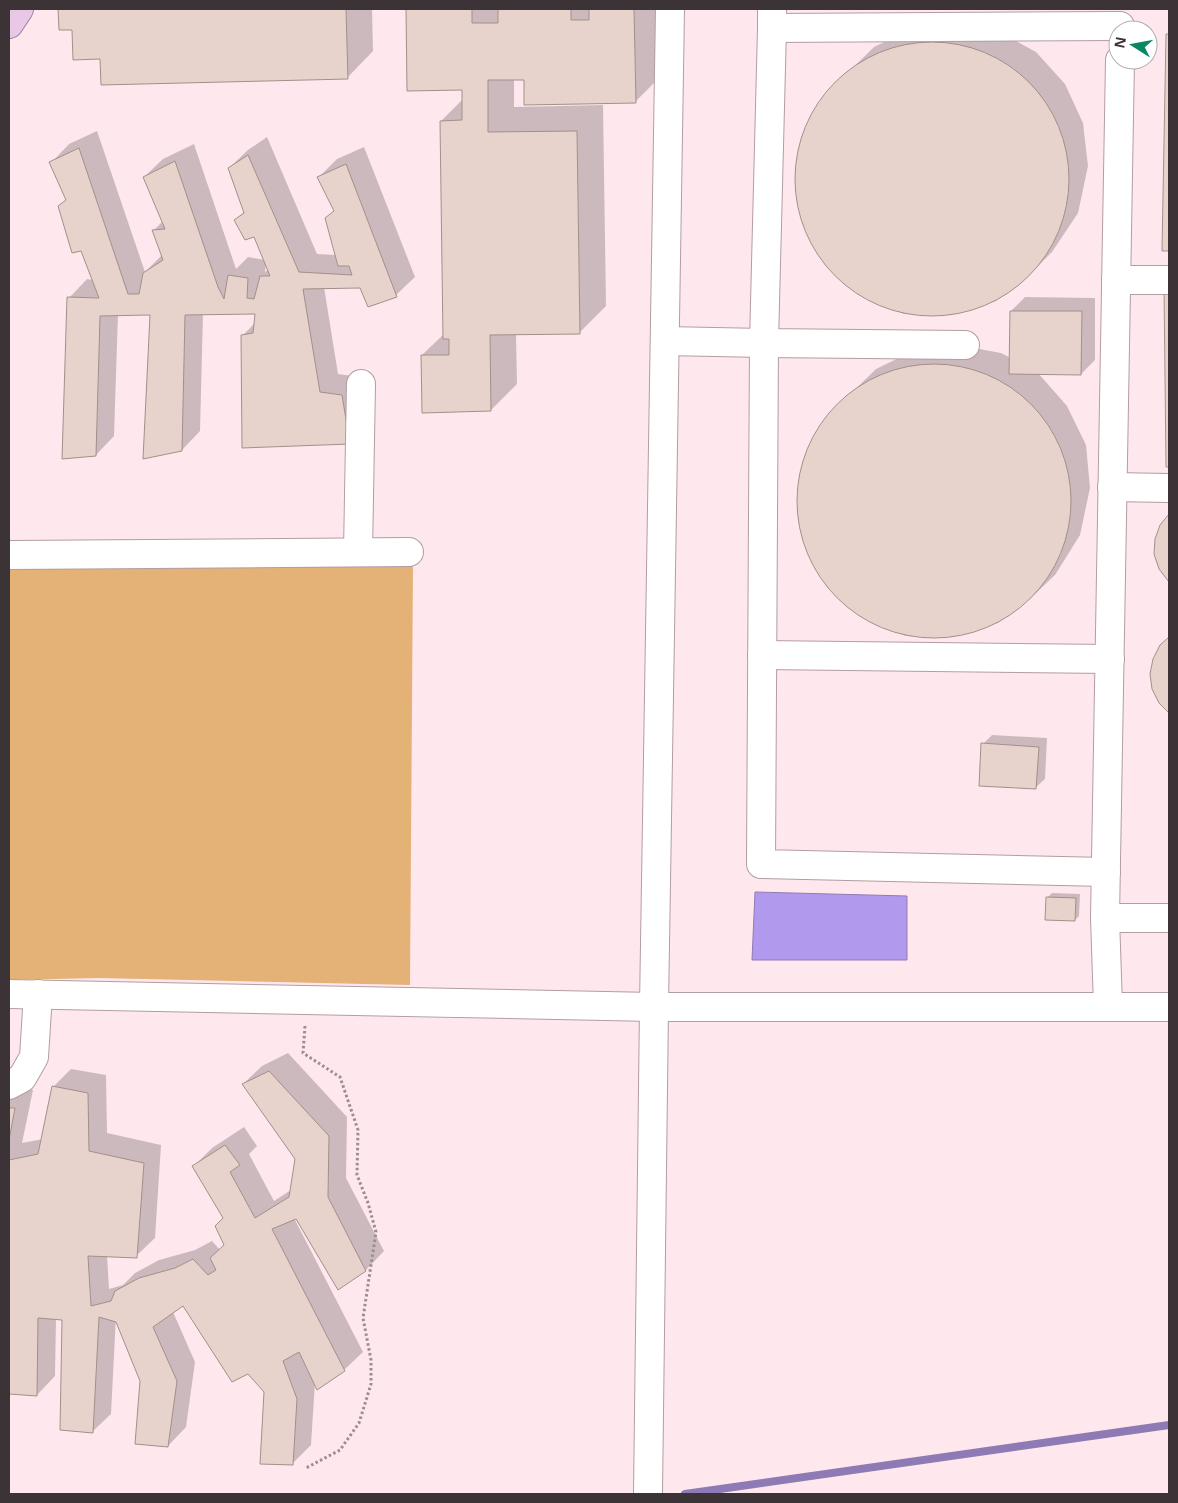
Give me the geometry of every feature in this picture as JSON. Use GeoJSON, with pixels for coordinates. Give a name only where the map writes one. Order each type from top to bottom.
{"type":"FeatureCollection","features":[{"type":"Feature","properties":{"kind":"main road"},"geometry":{"type":"LineString","coordinates":[[9,24],[19,9]]}},
{"type":"Feature","properties":{"kind":"street"},"geometry":{"type":"LineString","coordinates":[[648,1494],[670,9]]}},
{"type":"Feature","properties":{"kind":"street"},"geometry":{"type":"LineString","coordinates":[[1106,872],[761,864],[764,343],[772,18],[1108,22]]}},
{"type":"Feature","properties":{"kind":"street"},"geometry":{"type":"LineString","coordinates":[[1108,1006],[1105,918],[1120,70]]}},
{"type":"Feature","properties":{"kind":"street"},"geometry":{"type":"LineString","coordinates":[[1116,280],[1169,280]]}},
{"type":"Feature","properties":{"kind":"street"},"geometry":{"type":"LineString","coordinates":[[665,341],[965,345]]}},
{"type":"Feature","properties":{"kind":"street"},"geometry":{"type":"LineString","coordinates":[[358,552],[361,384]]}},
{"type":"Feature","properties":{"kind":"street"},"geometry":{"type":"LineString","coordinates":[[1112,487],[1169,488]]}},
{"type":"Feature","properties":{"kind":"street"},"geometry":{"type":"LineString","coordinates":[[9,555],[409,552]]}},
{"type":"Feature","properties":{"kind":"street"},"geometry":{"type":"LineString","coordinates":[[762,655],[1110,659]]}},
{"type":"Feature","properties":{"kind":"street"},"geometry":{"type":"LineString","coordinates":[[1105,918],[1169,918]]}},
{"type":"Feature","properties":{"kind":"street"},"geometry":{"type":"LineString","coordinates":[[9,994],[654,1007],[1169,1007]]}},
{"type":"Feature","properties":{"kind":"street"},"geometry":{"type":"LineString","coordinates":[[9,1085],[22,1078],[34,1057],[38,994]]}},
{"type":"Feature","properties":{"kind":"path"},"geometry":{"type":"LineString","coordinates":[[306,1468],[340,1450],[359,1423],[371,1384],[371,1360],[363,1318],[376,1232],[368,1203],[357,1175],[358,1130],[340,1077],[303,1053],[307,1000]]}},
{"type":"Feature","properties":{"kind":"shaded area"},"geometry":{"type":"Polygon","coordinates":[[[413,564],[410,985],[99,978],[9,980],[9,565],[413,564]]]}},
{"type":"Feature","properties":{"kind":"shaded area"},"geometry":{"type":"Polygon","coordinates":[[[755,892],[907,896],[907,960],[752,960],[755,892]]]}},
{"type":"Feature","properties":{"kind":"building"},"geometry":{"type":"Polygon","coordinates":[[[58,9],[346,9],[348,79],[101,85],[100,59],[73,60],[72,30],[59,30],[58,9]]]}},
{"type":"Feature","properties":{"kind":"building"},"geometry":{"type":"Polygon","coordinates":[[[406,9],[472,9],[472,23],[498,23],[498,9],[571,9],[571,20],[589,20],[589,9],[634,9],[636,103],[524,105],[524,80],[488,80],[488,132],[577,131],[580,334],[490,335],[491,411],[422,413],[421,355],[449,355],[449,339],[443,339],[440,121],[462,120],[462,90],[407,91],[406,9]]]}},
{"type":"Feature","properties":{"kind":"building"},"geometry":{"type":"Polygon","coordinates":[[[1166,34],[1169,34],[1169,251],[1162,251],[1166,34]]]}},
{"type":"Feature","properties":{"kind":"building"},"geometry":{"type":"Polygon","coordinates":[[[932,42],[959,45],[984,52],[1008,65],[1029,82],[1046,103],[1059,127],[1066,152],[1069,179],[1066,206],[1059,231],[1046,255],[1029,276],[1008,293],[984,306],[959,313],[932,316],[905,313],[880,306],[856,293],[835,276],[818,255],[805,231],[798,206],[795,179],[798,152],[805,127],[818,103],[835,82],[856,65],[880,52],[905,45],[932,42]]]}},
{"type":"Feature","properties":{"kind":"building"},"geometry":{"type":"Polygon","coordinates":[[[79,148],[128,294],[139,294],[143,273],[163,260],[152,230],[165,229],[143,177],[175,161],[218,287],[224,299],[228,275],[248,278],[247,298],[254,299],[260,276],[270,276],[254,237],[245,240],[234,220],[244,213],[228,168],[248,155],[299,272],[352,275],[349,266],[338,266],[325,218],[334,211],[317,177],[346,164],[397,297],[368,307],[360,288],[303,289],[320,392],[342,395],[350,444],[242,448],[241,335],[253,333],[255,314],[185,315],[182,451],[143,459],[150,315],[100,316],[96,456],[62,459],[67,297],[99,298],[81,251],[72,253],[58,206],[66,200],[49,162],[79,148]]]}},
{"type":"Feature","properties":{"kind":"building"},"geometry":{"type":"Polygon","coordinates":[[[1164,288],[1169,288],[1169,467],[1166,467],[1164,288]]]}},
{"type":"Feature","properties":{"kind":"building"},"geometry":{"type":"Polygon","coordinates":[[[1010,311],[1082,311],[1081,375],[1009,374],[1010,311]]]}},
{"type":"Feature","properties":{"kind":"building"},"geometry":{"type":"Polygon","coordinates":[[[934,364],[961,367],[986,374],[1010,387],[1031,404],[1048,425],[1061,449],[1068,474],[1071,501],[1068,528],[1061,553],[1048,577],[1031,598],[1010,615],[986,628],[961,635],[934,638],[907,635],[882,628],[858,615],[837,598],[820,577],[807,553],[800,528],[797,501],[800,474],[807,449],[820,425],[837,404],[858,387],[882,374],[907,367],[934,364]]]}},
{"type":"Feature","properties":{"kind":"building"},"geometry":{"type":"Polygon","coordinates":[[[1169,514],[1169,582],[1159,569],[1154,554],[1155,539],[1160,525],[1169,514]]]}},
{"type":"Feature","properties":{"kind":"building"},"geometry":{"type":"Polygon","coordinates":[[[1169,637],[1169,713],[1159,703],[1152,689],[1150,674],[1153,659],[1160,645],[1169,637]]]}},
{"type":"Feature","properties":{"kind":"building"},"geometry":{"type":"Polygon","coordinates":[[[981,743],[1039,747],[1036,789],[979,786],[981,743]]]}},
{"type":"Feature","properties":{"kind":"building"},"geometry":{"type":"Polygon","coordinates":[[[1046,897],[1076,898],[1075,921],[1045,920],[1046,897]]]}},
{"type":"Feature","properties":{"kind":"building"},"geometry":{"type":"Polygon","coordinates":[[[269,1071],[329,1136],[328,1197],[366,1271],[338,1290],[296,1219],[272,1229],[345,1371],[317,1390],[299,1352],[283,1361],[297,1399],[293,1465],[260,1464],[264,1392],[248,1374],[232,1382],[183,1306],[153,1327],[177,1381],[168,1447],[135,1444],[140,1381],[116,1322],[99,1317],[93,1433],[60,1430],[62,1320],[38,1318],[37,1396],[9,1394],[9,1160],[38,1154],[52,1086],[88,1093],[89,1151],[144,1163],[137,1258],[88,1256],[91,1306],[111,1301],[115,1291],[139,1278],[175,1268],[193,1259],[208,1275],[216,1270],[210,1258],[224,1245],[215,1226],[223,1218],[192,1166],[225,1145],[240,1165],[230,1172],[255,1218],[289,1197],[295,1159],[242,1084],[269,1071]]]}},
{"type":"Feature","properties":{"kind":"building"},"geometry":{"type":"Polygon","coordinates":[[[9,1108],[15,1108],[9,1140],[9,1108]]]}},
{"type":"Feature","properties":{"kind":"waterway"},"geometry":{"type":"LineString","coordinates":[[685,1494],[1169,1425]]}}]}
